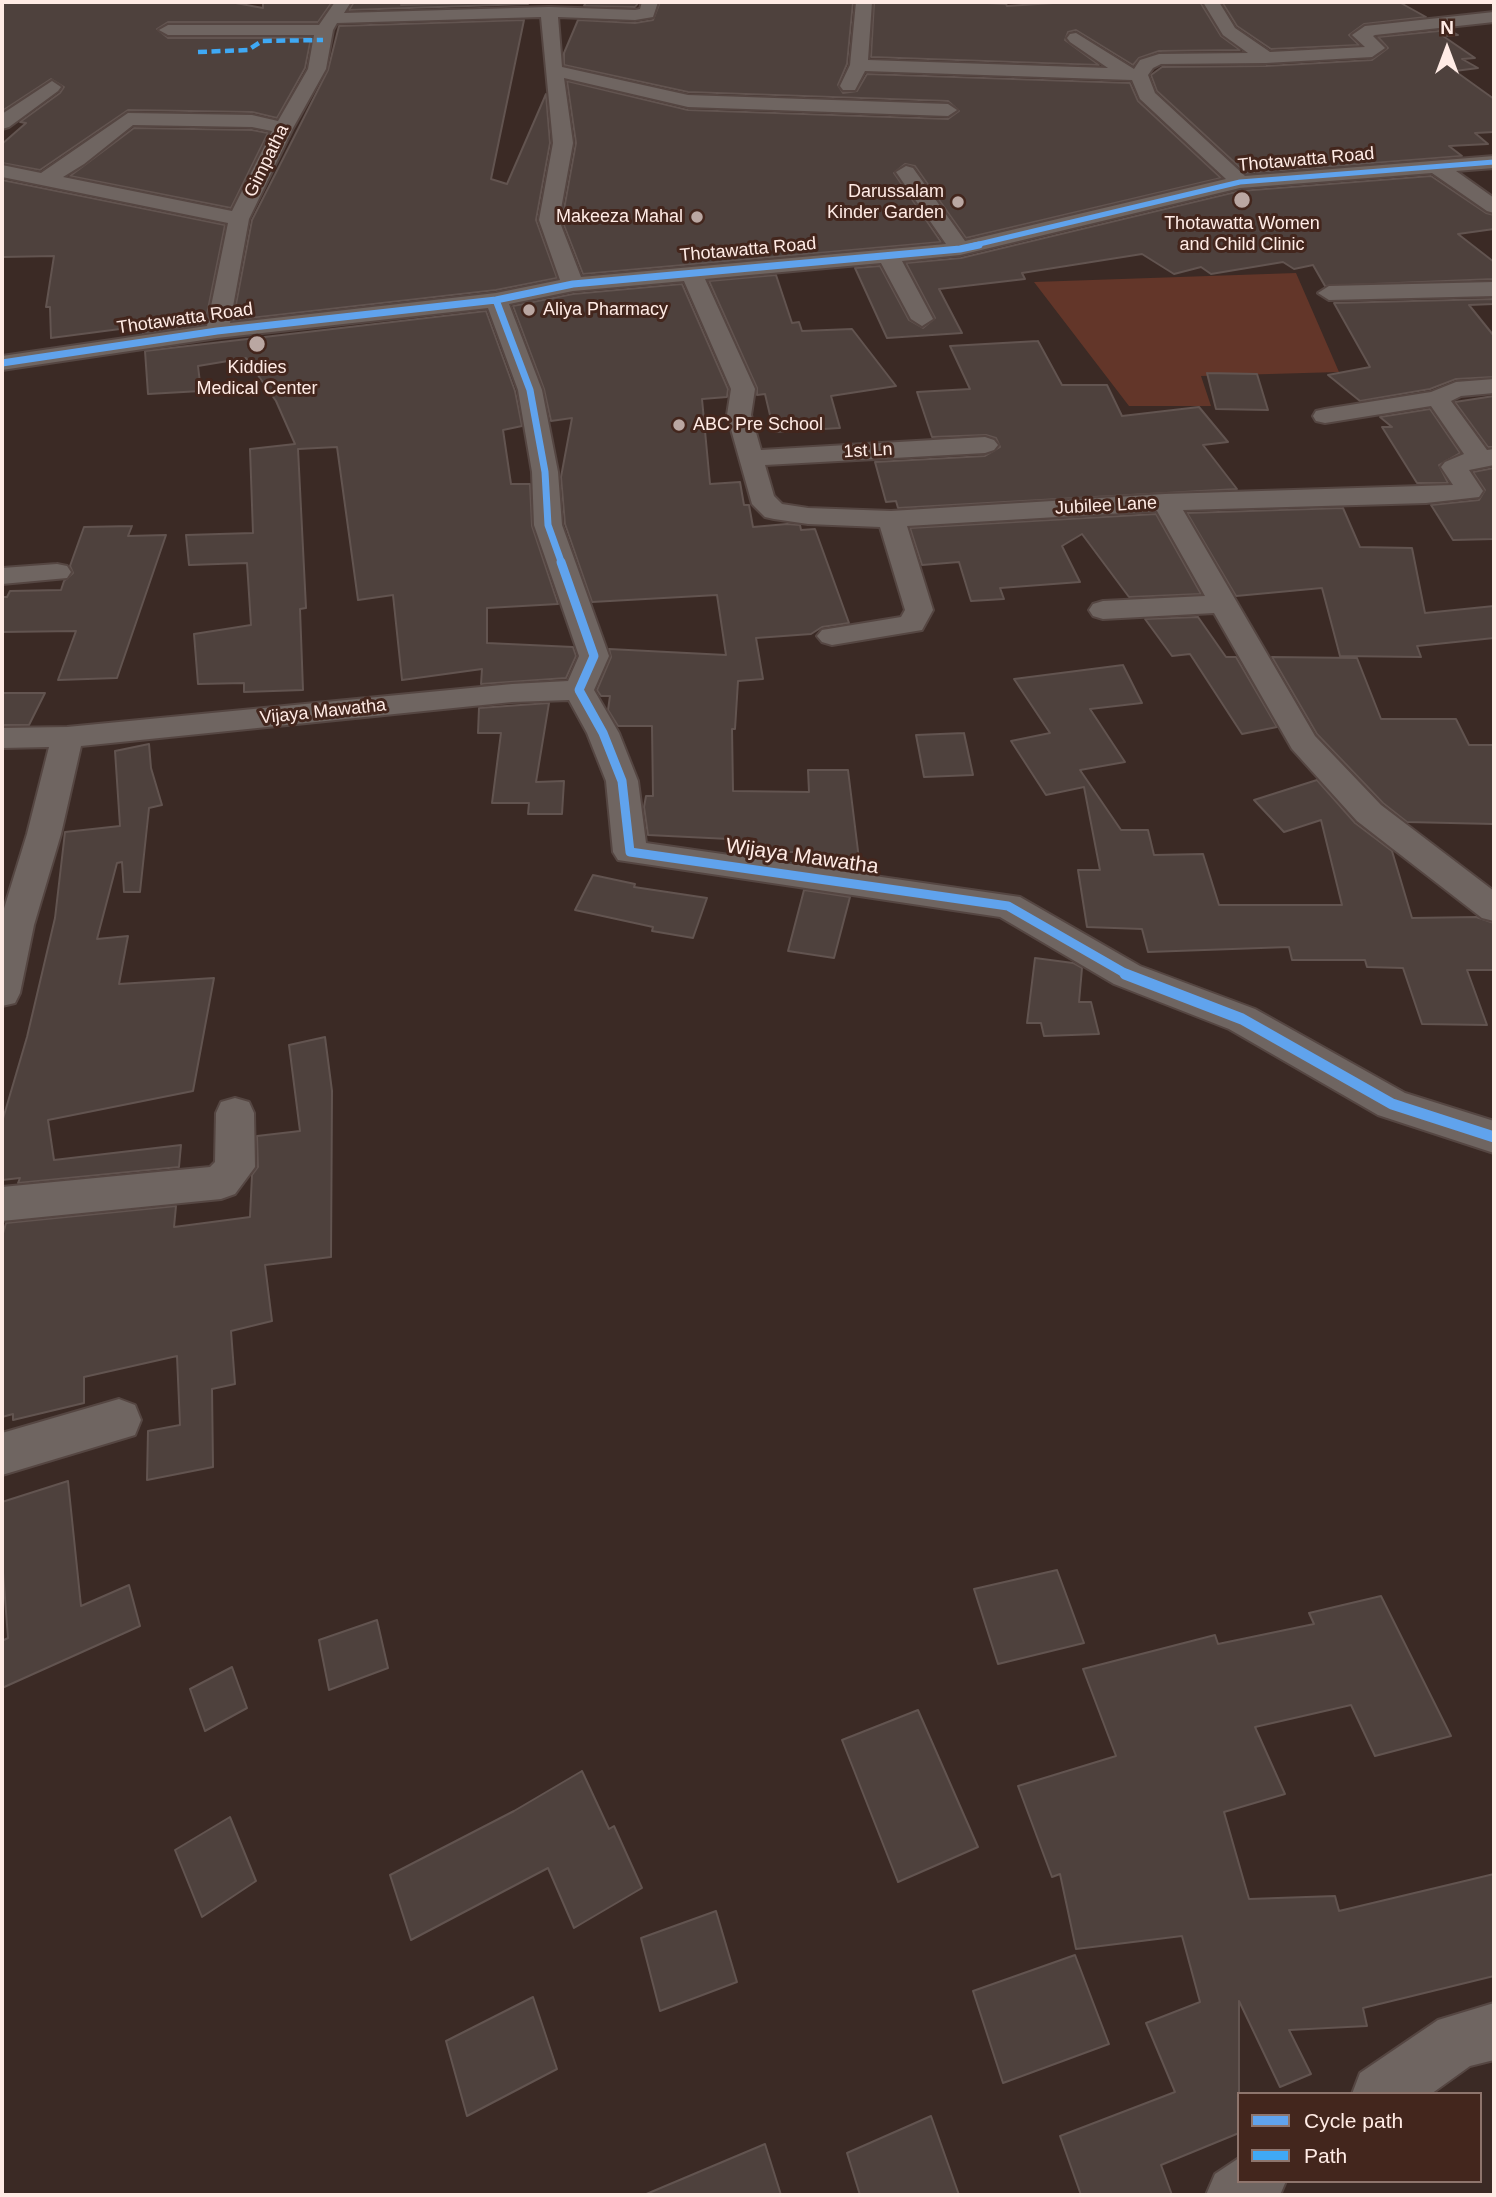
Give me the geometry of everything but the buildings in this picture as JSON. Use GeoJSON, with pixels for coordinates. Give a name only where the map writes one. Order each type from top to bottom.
{"type":"FeatureCollection","features":[{"type":"Feature","properties":{"kind":"street","name":"Gimpatha"},"geometry":{"type":"LineString","coordinates":[[217,331],[239,219],[282,128],[317,69],[327,24],[343,2]]}},
{"type":"Feature","properties":{"kind":"street"},"geometry":{"type":"LineString","coordinates":[[168,30],[549,12],[635,15],[647,13],[650,2]]}},
{"type":"Feature","properties":{"kind":"street"},"geometry":{"type":"LineString","coordinates":[[838,106],[859,65],[864,2]]}},
{"type":"Feature","properties":{"kind":"street"},"geometry":{"type":"LineString","coordinates":[[1211,2],[1229,31],[1266,58]]}},
{"type":"Feature","properties":{"kind":"street"},"geometry":{"type":"LineString","coordinates":[[1448,2],[1470,19]]}},
{"type":"Feature","properties":{"kind":"street"},"geometry":{"type":"LineString","coordinates":[[549,12],[564,143],[549,220],[573,284]]}},
{"type":"Feature","properties":{"kind":"street"},"geometry":{"type":"LineString","coordinates":[[859,65],[1133,74],[1156,60],[1371,52],[1376,48],[1361,35],[1371,30],[1494,18]]}},
{"type":"Feature","properties":{"kind":"street"},"geometry":{"type":"LineString","coordinates":[[1076,38],[1133,74],[1147,95],[1240,182]]}},
{"type":"Feature","properties":{"kind":"street"},"geometry":{"type":"LineString","coordinates":[[1141,49],[1156,60]]}},
{"type":"Feature","properties":{"kind":"street"},"geometry":{"type":"LineString","coordinates":[[554,74],[582,74],[688,101],[948,110]]}},
{"type":"Feature","properties":{"kind":"street"},"geometry":{"type":"LineString","coordinates":[[2,123],[52,87]]}},
{"type":"Feature","properties":{"kind":"street"},"geometry":{"type":"LineString","coordinates":[[47,178],[60,172],[128,119],[251,121],[282,128]]}},
{"type":"Feature","properties":{"kind":"street","name":"Thotawatta Road"},"geometry":{"type":"LineString","coordinates":[[2,363],[217,331],[496,300],[573,284],[960,249],[1240,182],[1494,162]]}},
{"type":"Feature","properties":{"kind":"street"},"geometry":{"type":"LineString","coordinates":[[1438,168],[1493,218]]}},
{"type":"Feature","properties":{"kind":"street"},"geometry":{"type":"LineString","coordinates":[[2,171],[239,219]]}},
{"type":"Feature","properties":{"kind":"street"},"geometry":{"type":"LineString","coordinates":[[906,172],[960,249]]}},
{"type":"Feature","properties":{"kind":"street"},"geometry":{"type":"LineString","coordinates":[[889,257],[922,319]]}},
{"type":"Feature","properties":{"kind":"street","name":"Jubilee Lane"},"geometry":{"type":"LineString","coordinates":[[691,272],[743,389],[739,415],[761,498],[774,511],[808,516],[891,519],[1165,502],[1303,742],[1369,813],[1494,909]]}},
{"type":"Feature","properties":{"kind":"street"},"geometry":{"type":"LineString","coordinates":[[1329,293],[1494,289]]}},
{"type":"Feature","properties":{"kind":"street"},"geometry":{"type":"LineString","coordinates":[[496,300],[530,390],[545,472],[548,525],[594,656],[579,690]]}},
{"type":"Feature","properties":{"kind":"street"},"geometry":{"type":"LineString","coordinates":[[1325,416],[1437,398],[1456,389],[1494,386]]}},
{"type":"Feature","properties":{"kind":"street"},"geometry":{"type":"LineString","coordinates":[[1437,398],[1487,458],[1454,467],[1470,491],[1494,505]]}},
{"type":"Feature","properties":{"kind":"street","name":"1st Ln"},"geometry":{"type":"LineString","coordinates":[[750,458],[985,445]]}},
{"type":"Feature","properties":{"kind":"street"},"geometry":{"type":"LineString","coordinates":[[1165,502],[1426,495],[1470,491]]}},
{"type":"Feature","properties":{"kind":"street"},"geometry":{"type":"LineString","coordinates":[[832,636],[912,624],[919,610],[891,519]]}},
{"type":"Feature","properties":{"kind":"street"},"geometry":{"type":"LineString","coordinates":[[2,576],[57,572]]}},
{"type":"Feature","properties":{"kind":"street"},"geometry":{"type":"LineString","coordinates":[[1103,610],[1223,604]]}},
{"type":"Feature","properties":{"kind":"street","name":"Vijaya Mawatha"},"geometry":{"type":"LineString","coordinates":[[2,738],[67,737],[512,693],[579,690]]}},
{"type":"Feature","properties":{"kind":"street","name":"Wijaya Mawatha"},"geometry":{"type":"LineString","coordinates":[[579,690],[603,733],[622,781],[630,852],[1008,905],[1127,975],[1242,1019],[1392,1104],[1494,1138]]}},
{"type":"Feature","properties":{"kind":"street"},"geometry":{"type":"LineString","coordinates":[[2,993],[16,925],[44,834],[67,737]]}},
{"type":"Feature","properties":{"kind":"street"},"geometry":{"type":"LineString","coordinates":[[2,1204],[222,1182],[234,1167],[235,1112]]}},
{"type":"Feature","properties":{"kind":"street"},"geometry":{"type":"LineString","coordinates":[[2,1454],[119,1420]]}},
{"type":"Feature","properties":{"kind":"street"},"geometry":{"type":"LineString","coordinates":[[1384,2092],[1458,2040],[1494,2032]]}},
{"type":"Feature","properties":{"kind":"street"},"geometry":{"type":"LineString","coordinates":[[1236,2195],[1253,2183]]}},
{"type":"Feature","properties":{"kind":"shaded area"},"geometry":{"type":"Polygon","coordinates":[[[1296,273],[1339,372],[1201,376],[1211,406],[1129,406],[1034,282],[1296,273]]]}},
{"type":"Feature","properties":{"kind":"marked path"},"geometry":{"type":"LineString","coordinates":[[198,52],[248,50],[262,41],[323,40]]}},
{"type":"Feature","properties":{"kind":"cycle path"},"geometry":{"type":"LineString","coordinates":[[2,363],[217,331],[496,300],[573,284],[960,249],[1240,182],[1494,162]]}},
{"type":"Feature","properties":{"kind":"cycle path"},"geometry":{"type":"LineString","coordinates":[[496,300],[530,390],[545,472],[548,525],[594,656],[579,690],[603,733],[622,781],[630,852],[1008,906],[1127,975],[1242,1019],[1392,1104],[1494,1137]]}},
{"type":"Feature","properties":{"kind":"place","name":"Thotawatta Women and Child Clinic"},"geometry":{"type":"Point","coordinates":[1242,200]}},
{"type":"Feature","properties":{"kind":"place","name":"Darussalam Kinder Garden"},"geometry":{"type":"Point","coordinates":[958,202]}},
{"type":"Feature","properties":{"kind":"place","name":"Makeeza Mahal"},"geometry":{"type":"Point","coordinates":[697,217]}},
{"type":"Feature","properties":{"kind":"place","name":"Aliya Pharmacy"},"geometry":{"type":"Point","coordinates":[529,310]}},
{"type":"Feature","properties":{"kind":"place","name":"Kiddies Medical Center"},"geometry":{"type":"Point","coordinates":[257,344]}},
{"type":"Feature","properties":{"kind":"place","name":"ABC Pre School"},"geometry":{"type":"Point","coordinates":[679,425]}}]}
